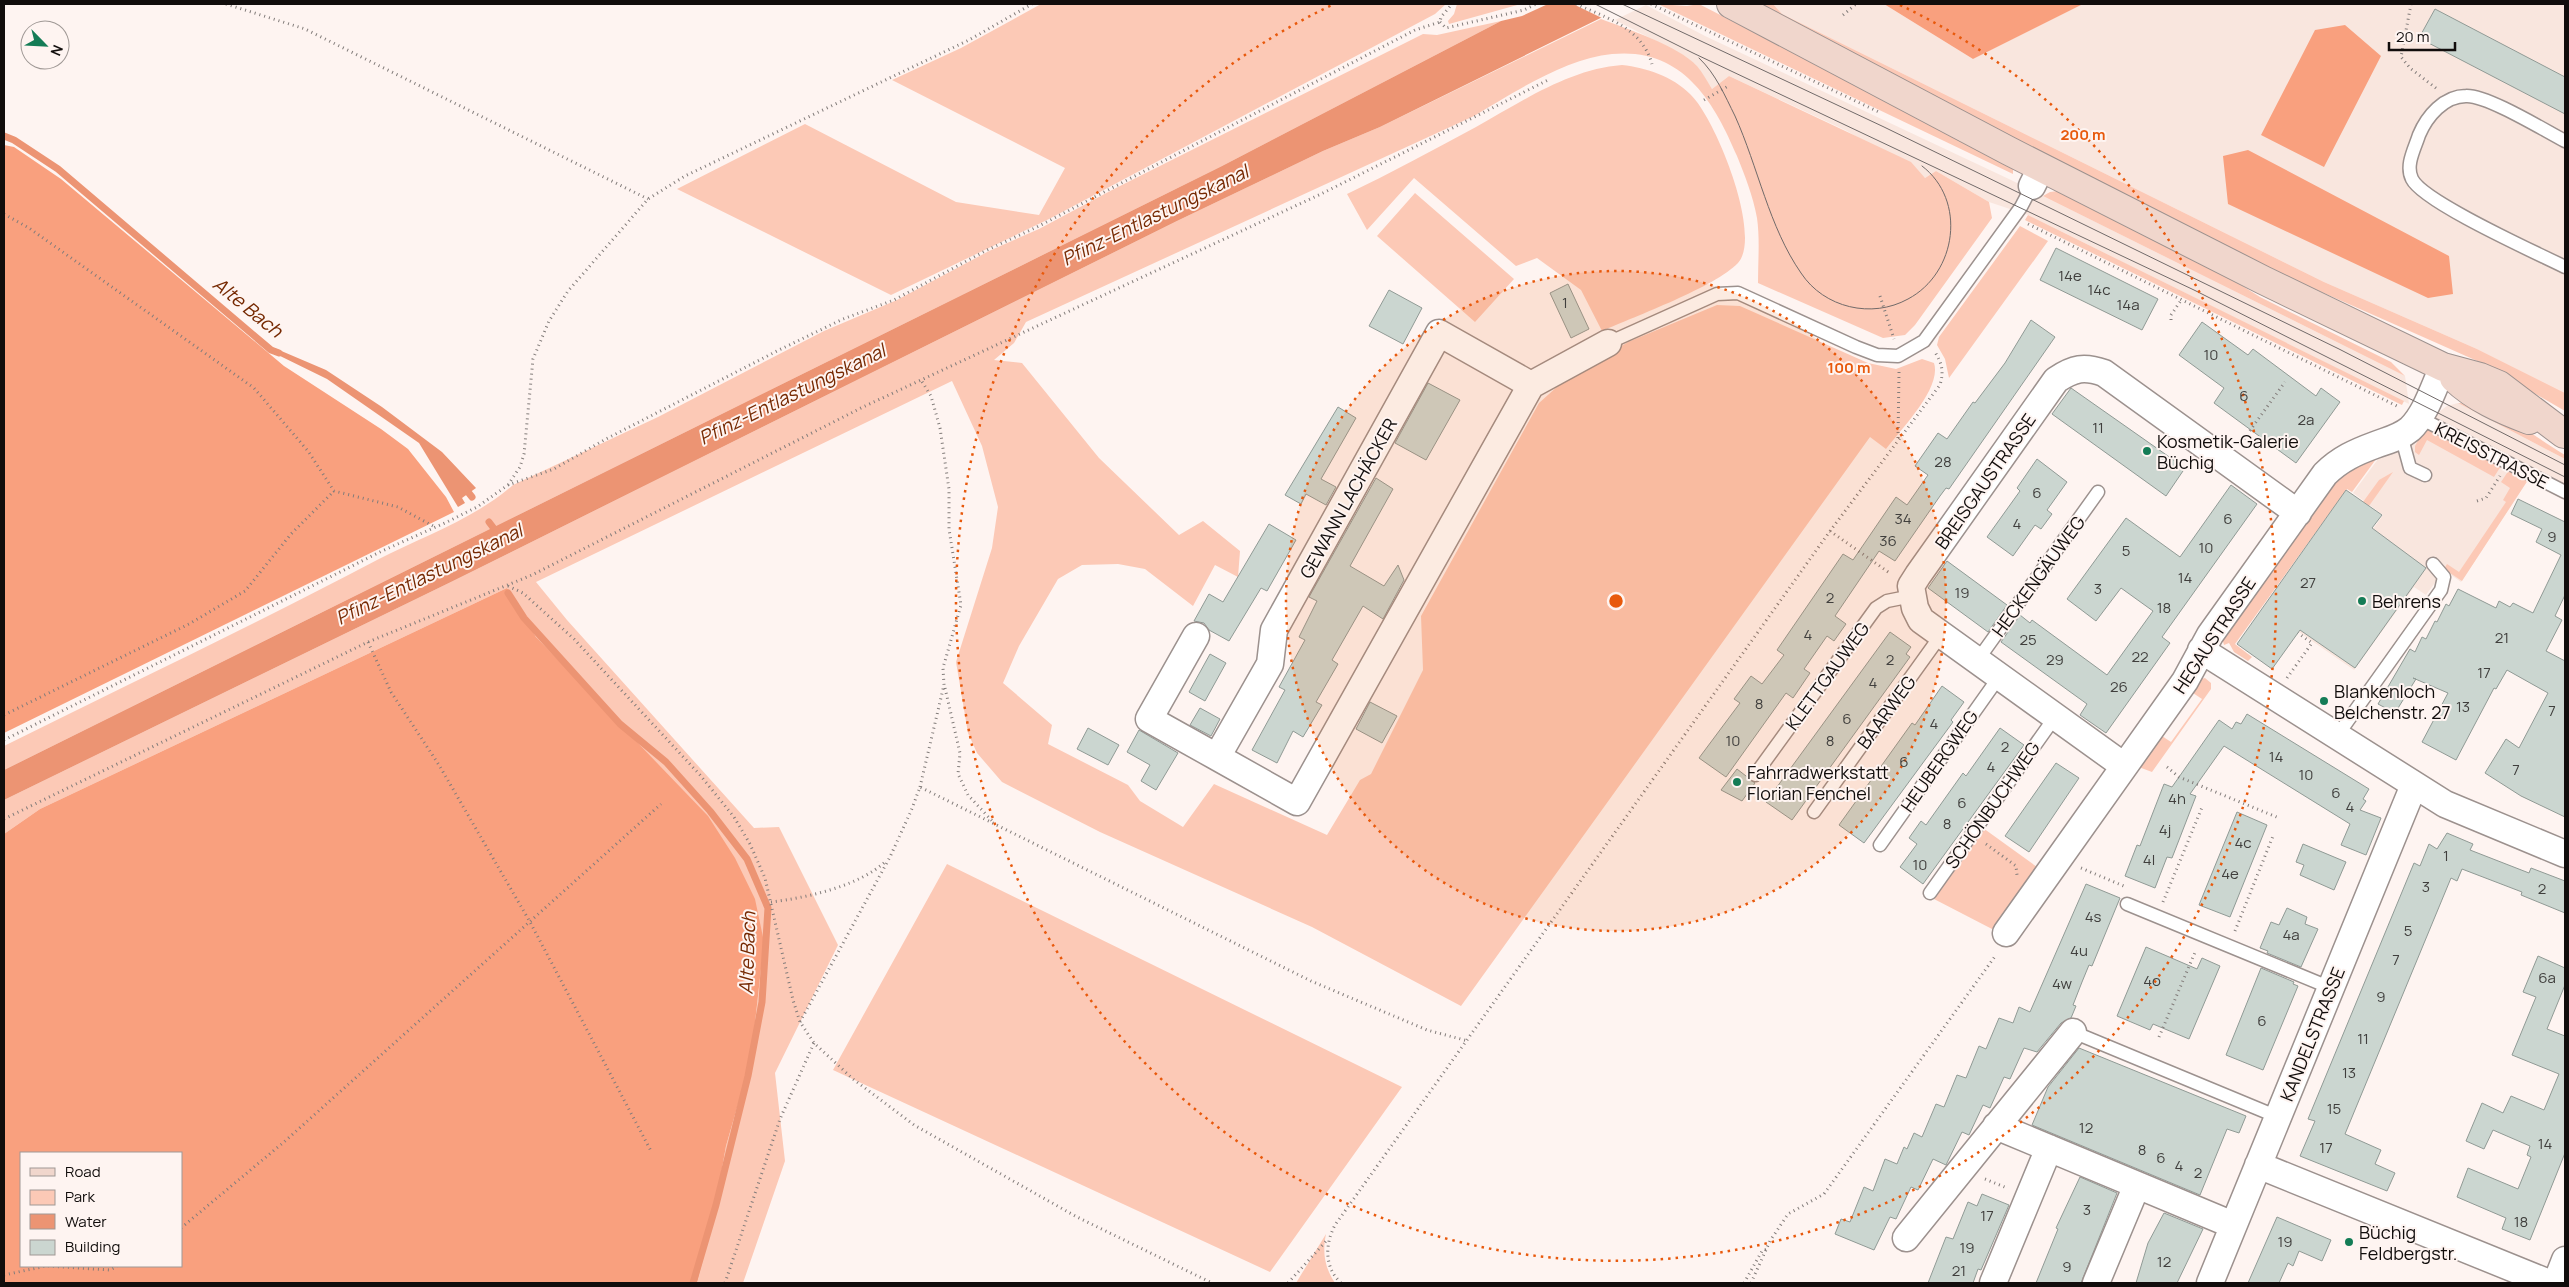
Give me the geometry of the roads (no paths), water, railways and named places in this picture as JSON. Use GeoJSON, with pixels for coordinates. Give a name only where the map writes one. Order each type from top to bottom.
{"type":"FeatureCollection","features":[{"type":"Feature","properties":{"kind":"street"},"geometry":{"type":"LineString","coordinates":[[1731,4],[2037,177],[2263,280],[2443,367],[2480,377],[2499,385],[2564,434]]}},
{"type":"Feature","properties":{"kind":"street","name":"GEWANN LACHÄCKER"},"geometry":{"type":"LineString","coordinates":[[1217,757],[1270,664],[1274,630],[1439,333],[1531,385]]}},
{"type":"Feature","properties":{"kind":"street"},"geometry":{"type":"LineString","coordinates":[[1196,636],[1149,719],[1297,802],[1531,385],[1608,343]]}},
{"type":"Feature","properties":{"kind":"street"},"geometry":{"type":"LineString","coordinates":[[2410,426],[2443,367]]}},
{"type":"Feature","properties":{"kind":"street","name":"BREISGAUSTRASSE"},"geometry":{"type":"LineString","coordinates":[[1912,591],[2056,380],[2073,369],[2089,368],[2104,373],[2298,513]]}},
{"type":"Feature","properties":{"kind":"street","name":"HEGAUSTRASSE"},"geometry":{"type":"LineString","coordinates":[[2006,934],[2185,681],[2201,650],[2325,474],[2336,463],[2348,456],[2410,426]]}},
{"type":"Feature","properties":{"kind":"street"},"geometry":{"type":"LineString","coordinates":[[1912,591],[1921,620],[2124,766]]}},
{"type":"Feature","properties":{"kind":"street"},"geometry":{"type":"LineString","coordinates":[[2201,650],[2445,804],[2565,854]]}},
{"type":"Feature","properties":{"kind":"street","name":"KANDELSTRASSE"},"geometry":{"type":"LineString","coordinates":[[2210,1283],[2414,785]]}},
{"type":"Feature","properties":{"kind":"street"},"geometry":{"type":"LineString","coordinates":[[1906,1238],[2073,1032]]}},
{"type":"Feature","properties":{"kind":"street"},"geometry":{"type":"LineString","coordinates":[[1996,1126],[2233,1225]]}},
{"type":"Feature","properties":{"kind":"street"},"geometry":{"type":"LineString","coordinates":[[1993,1283],[2049,1148]]}},
{"type":"Feature","properties":{"kind":"street"},"geometry":{"type":"LineString","coordinates":[[2258,1165],[2549,1283]]}},
{"type":"Feature","properties":{"kind":"street"},"geometry":{"type":"LineString","coordinates":[[2096,1283],[2137,1185]]}},
{"type":"Feature","properties":{"kind":"street"},"geometry":{"type":"LineString","coordinates":[[2556,1283],[2565,1260]]}},
{"type":"Feature","properties":{"kind":"lane"},"geometry":{"type":"LineString","coordinates":[[2565,141],[2483,99],[2468,96],[2451,100],[2436,109],[2421,131],[2410,161],[2411,178],[2420,189],[2444,205],[2565,267]]}},
{"type":"Feature","properties":{"kind":"lane"},"geometry":{"type":"LineString","coordinates":[[1608,343],[1718,294],[1738,293],[1856,347],[1877,355],[1898,356],[1924,341],[2014,217],[2037,177]]}},
{"type":"Feature","properties":{"kind":"lane"},"geometry":{"type":"LineString","coordinates":[[2410,426],[2410,468],[2425,475]]}},
{"type":"Feature","properties":{"kind":"lane","name":"KREISSTRASSE"},"geometry":{"type":"LineString","coordinates":[[2410,426],[2509,463],[2565,492]]}},
{"type":"Feature","properties":{"kind":"lane","name":"HECKENGÄUWEG"},"geometry":{"type":"LineString","coordinates":[[1977,661],[2098,492]]}},
{"type":"Feature","properties":{"kind":"lane"},"geometry":{"type":"LineString","coordinates":[[2337,736],[2441,590],[2444,577],[2433,564]]}},
{"type":"Feature","properties":{"kind":"lane","name":"KLETTGAUWEG"},"geometry":{"type":"LineString","coordinates":[[1755,775],[1876,608],[1887,601],[1912,591]]}},
{"type":"Feature","properties":{"kind":"lane","name":"BAARWEG"},"geometry":{"type":"LineString","coordinates":[[1814,812],[1941,635]]}},
{"type":"Feature","properties":{"kind":"lane","name":"HEUBERGWEG"},"geometry":{"type":"LineString","coordinates":[[1880,845],[1999,677]]}},
{"type":"Feature","properties":{"kind":"lane","name":"SCHÖNBUCHWEG"},"geometry":{"type":"LineString","coordinates":[[1930,893],[2055,717]]}},
{"type":"Feature","properties":{"kind":"lane"},"geometry":{"type":"LineString","coordinates":[[2127,904],[2331,988]]}},
{"type":"Feature","properties":{"kind":"lane"},"geometry":{"type":"LineString","coordinates":[[2073,1032],[2278,1117]]}},
{"type":"Feature","properties":{"kind":"water","name":"Pfinz-Entlastungskanal"},"geometry":{"type":"Polygon","coordinates":[[[1548,4],[1629,4],[1380,127],[1323,151],[1177,221],[451,582],[4,800],[4,770],[1222,166],[1501,21],[1522,16],[1548,4]]]}},
{"type":"Feature","properties":{"kind":"water"},"geometry":{"type":"Polygon","coordinates":[[[272,347],[326,370],[382,407],[442,452],[476,488],[462,498],[465,503],[458,507],[419,443],[327,379],[274,353],[272,347]]]}},
{"type":"Feature","properties":{"kind":"waterway","name":"Alte Bach"},"geometry":{"type":"LineString","coordinates":[[4,136],[14,140],[58,169],[271,350],[279,353]]}},
{"type":"Feature","properties":{"kind":"waterway"},"geometry":{"type":"LineString","coordinates":[[464,487],[472,497]]}},
{"type":"Feature","properties":{"kind":"waterway","name":"Pfinz-Entlastungskanal"},"geometry":{"type":"LineString","coordinates":[[489,522],[498,534]]}},
{"type":"Feature","properties":{"kind":"waterway","name":"Alte Bach"},"geometry":{"type":"LineString","coordinates":[[508,593],[524,618],[620,724],[666,762],[710,811],[747,859],[768,908],[762,1002],[748,1076],[716,1205],[693,1283]]}},
{"type":"Feature","properties":{"kind":"tram line"},"geometry":{"type":"LineString","coordinates":[[1595,4],[1693,53],[2194,290],[2565,477]]}},
{"type":"Feature","properties":{"kind":"tram line"},"geometry":{"type":"LineString","coordinates":[[1622,4],[1884,127],[2339,349],[2565,465]]}},
{"type":"Feature","properties":{"kind":"tram line"},"geometry":{"type":"LineString","coordinates":[[1699,58],[1715,78],[1735,116],[1772,217],[1790,255],[1811,285],[1822,295],[1835,302],[1864,309],[1894,305],[1908,299],[1925,287],[1937,272],[1946,254],[1950,236],[1950,216],[1946,197],[1936,180],[1922,166]]}},
{"type":"Feature","properties":{"kind":"place","name":"Kosmetik-Galerie Büchig"},"geometry":{"type":"Point","coordinates":[2147,451]}},
{"type":"Feature","properties":{"kind":"place","name":"Behrens"},"geometry":{"type":"Point","coordinates":[2362,601]}},
{"type":"Feature","properties":{"kind":"place","name":"Blankenloch Belchenstr. 27"},"geometry":{"type":"Point","coordinates":[2324,701]}},
{"type":"Feature","properties":{"kind":"place","name":"Fahrradwerkstatt Florian Fenchel"},"geometry":{"type":"Point","coordinates":[1737,782]}},
{"type":"Feature","properties":{"kind":"place","name":"Büchig Feldbergstr."},"geometry":{"type":"Point","coordinates":[2349,1242]}}]}
